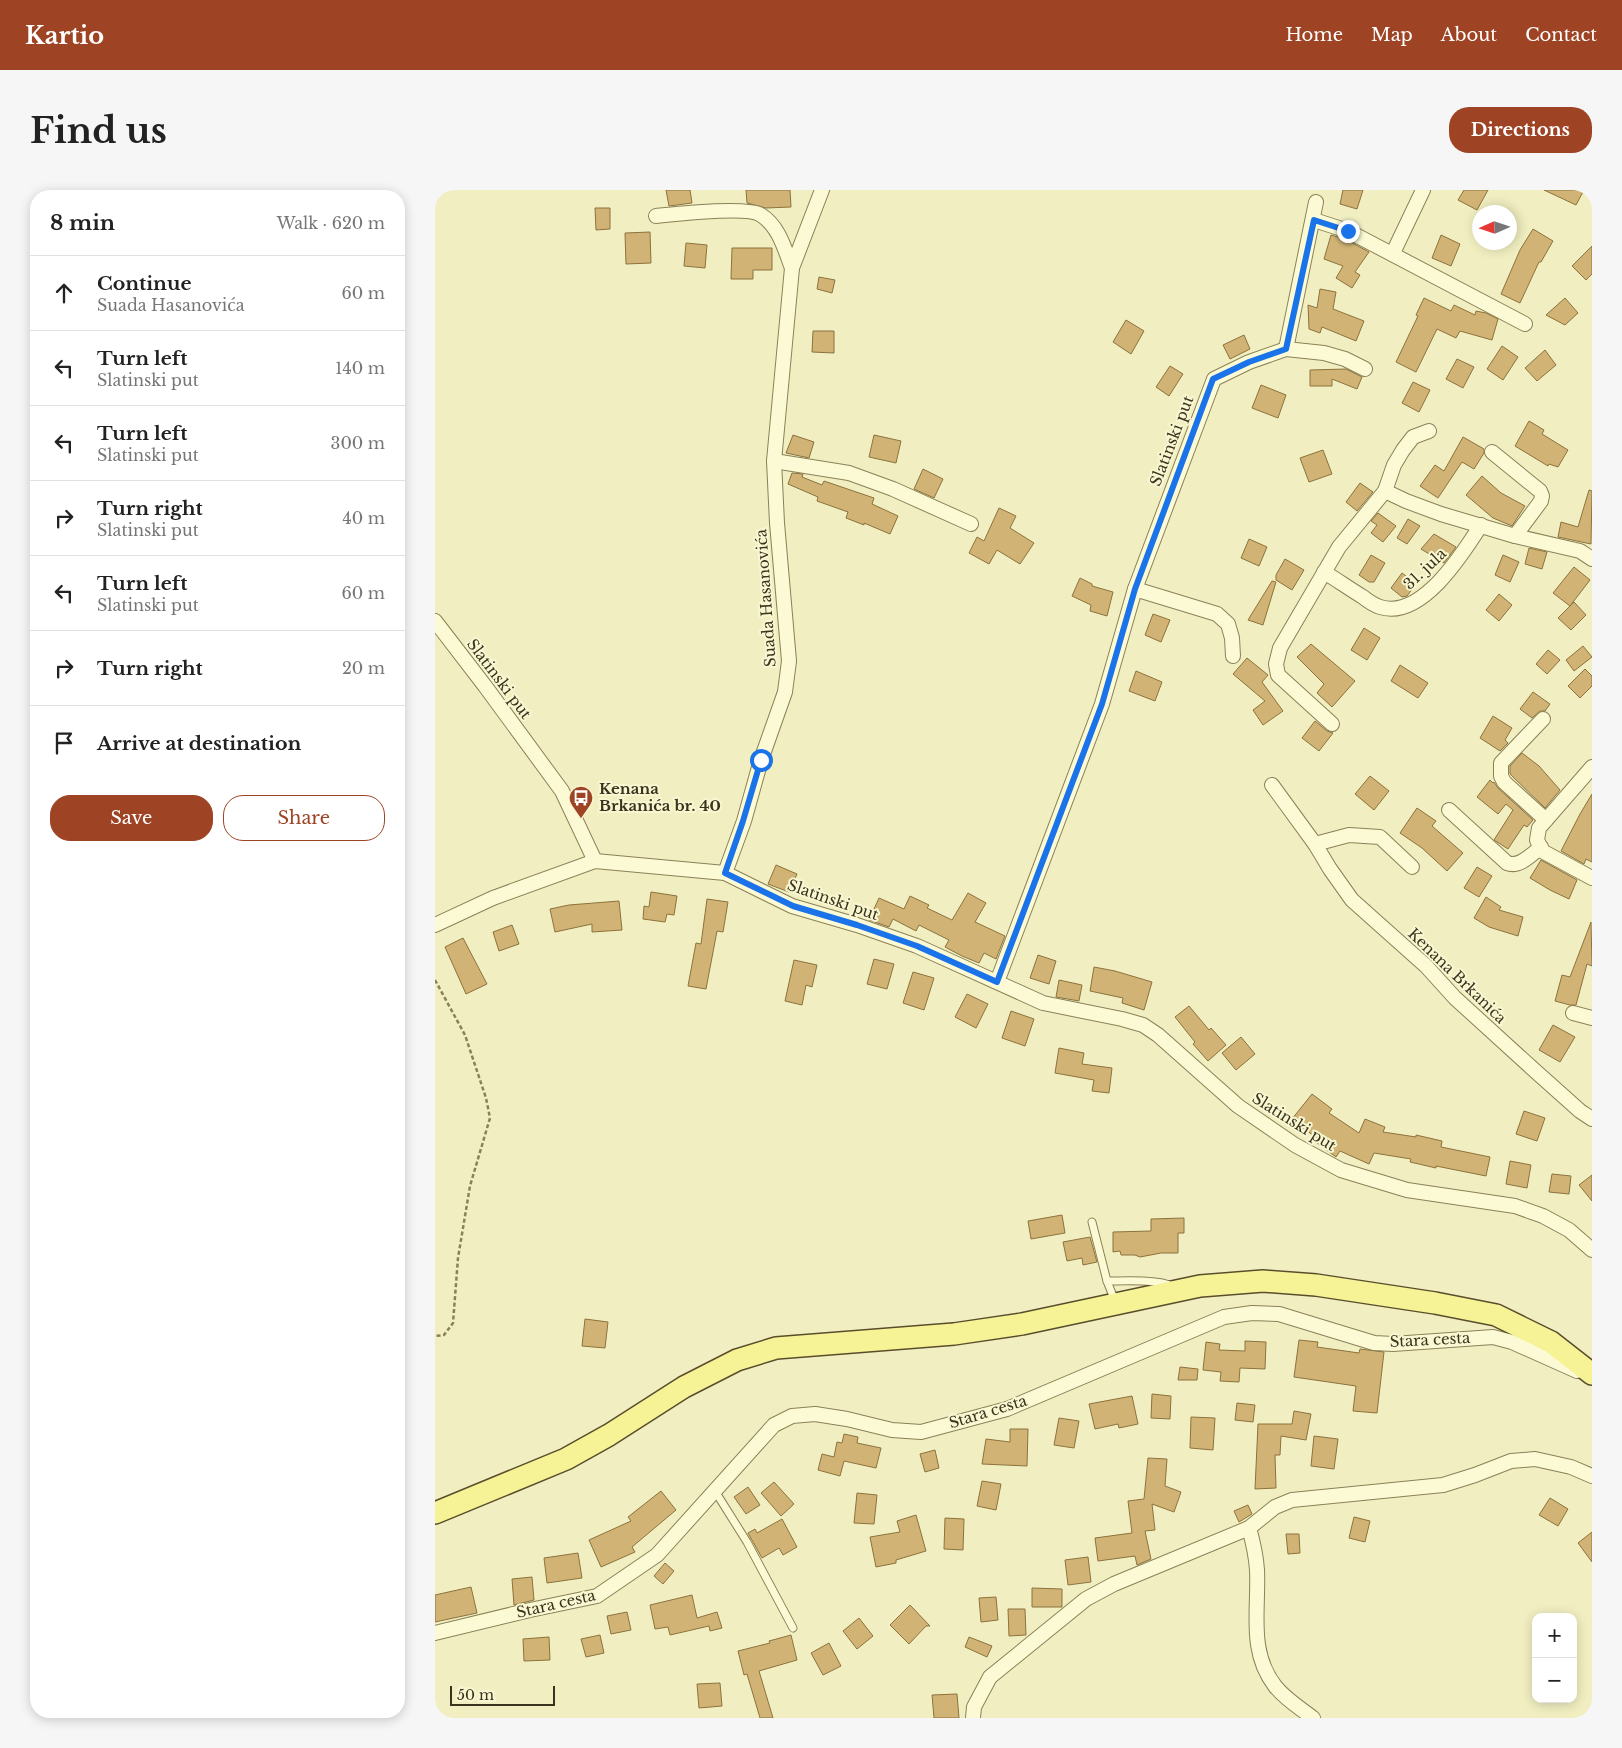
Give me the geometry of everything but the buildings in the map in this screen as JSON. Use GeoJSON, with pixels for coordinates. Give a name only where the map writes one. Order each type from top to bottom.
{"type":"FeatureCollection","features":[{"type":"Feature","properties":{"kind":"main road","name":"Stara cesta"},"geometry":{"type":"LineString","coordinates":[[435,1513],[565,1459],[609,1435],[684,1387],[737,1360],[769,1350],[795,1346],[954,1334],[1022,1324],[1199,1286],[1263,1281],[1316,1285],[1435,1303],[1496,1315],[1551,1342],[1592,1375]]}},
{"type":"Feature","properties":{"kind":"street","name":"Suada Hasanovića"},"geometry":{"type":"LineString","coordinates":[[725,873],[785,692],[789,661],[777,523],[774,461],[792,268],[821,190]]}},
{"type":"Feature","properties":{"kind":"street"},"geometry":{"type":"LineString","coordinates":[[1393,253],[1423,190]]}},
{"type":"Feature","properties":{"kind":"street"},"geometry":{"type":"LineString","coordinates":[[1286,349],[1314,220],[1316,202]]}},
{"type":"Feature","properties":{"kind":"street","name":"Suada Hasanovića"},"geometry":{"type":"LineString","coordinates":[[656,216],[701,212],[747,212],[761,214],[777,230],[792,268]]}},
{"type":"Feature","properties":{"kind":"street"},"geometry":{"type":"LineString","coordinates":[[1314,220],[1348,231],[1393,253],[1424,272],[1525,324]]}},
{"type":"Feature","properties":{"kind":"street","name":"Slatinski put"},"geometry":{"type":"LineString","coordinates":[[997,982],[1102,704],[1135,589],[1213,379],[1249,362],[1286,349],[1324,353],[1345,359],[1365,369]]}},
{"type":"Feature","properties":{"kind":"street"},"geometry":{"type":"LineString","coordinates":[[1332,724],[1278,675],[1277,664],[1280,648],[1339,547],[1385,491],[1394,465],[1403,450],[1413,437],[1429,431]]}},
{"type":"Feature","properties":{"kind":"street"},"geometry":{"type":"LineString","coordinates":[[1492,452],[1540,491],[1542,496],[1541,501],[1515,536]]}},
{"type":"Feature","properties":{"kind":"street"},"geometry":{"type":"LineString","coordinates":[[774,461],[849,473],[893,489],[971,524]]}},
{"type":"Feature","properties":{"kind":"street"},"geometry":{"type":"LineString","coordinates":[[1385,491],[1406,502],[1441,514],[1515,536],[1580,551],[1592,559]]}},
{"type":"Feature","properties":{"kind":"street","name":"31. jula"},"geometry":{"type":"LineString","coordinates":[[1324,572],[1378,607],[1391,610],[1404,608],[1414,603],[1442,578],[1461,557],[1481,526]]}},
{"type":"Feature","properties":{"kind":"street"},"geometry":{"type":"LineString","coordinates":[[1135,589],[1217,614],[1228,624],[1233,656]]}},
{"type":"Feature","properties":{"kind":"street","name":"Slatinski put"},"geometry":{"type":"LineString","coordinates":[[435,621],[562,791],[595,860]]}},
{"type":"Feature","properties":{"kind":"street"},"geometry":{"type":"LineString","coordinates":[[1543,719],[1501,764],[1500,771],[1504,782],[1546,820]]}},
{"type":"Feature","properties":{"kind":"street"},"geometry":{"type":"LineString","coordinates":[[1592,767],[1539,828],[1537,840],[1542,851],[1592,878]]}},
{"type":"Feature","properties":{"kind":"street","name":"Kenana Brkanića"},"geometry":{"type":"LineString","coordinates":[[1272,785],[1315,844],[1329,869],[1352,900],[1426,966],[1455,998],[1525,1063],[1580,1111],[1592,1118]]}},
{"type":"Feature","properties":{"kind":"street"},"geometry":{"type":"LineString","coordinates":[[1449,810],[1511,865],[1517,865],[1541,847]]}},
{"type":"Feature","properties":{"kind":"street"},"geometry":{"type":"LineString","coordinates":[[1315,844],[1349,834],[1379,837],[1412,867]]}},
{"type":"Feature","properties":{"kind":"street","name":"Slatinski put"},"geometry":{"type":"LineString","coordinates":[[435,924],[493,898],[595,860],[725,873],[793,906],[857,925],[917,946],[1043,1003],[1143,1025],[1158,1035],[1238,1106],[1295,1146],[1341,1170],[1407,1190],[1515,1206],[1543,1216],[1569,1230],[1592,1250]]}},
{"type":"Feature","properties":{"kind":"street"},"geometry":{"type":"LineString","coordinates":[[1573,1013],[1592,1018]]}},
{"type":"Feature","properties":{"kind":"street","name":"Stara cesta"},"geometry":{"type":"LineString","coordinates":[[435,1633],[597,1596],[657,1555],[774,1425],[792,1416],[815,1414],[847,1419],[892,1430],[921,1432],[1007,1409],[1224,1317],[1251,1313],[1279,1314],[1375,1343],[1393,1344],[1493,1337],[1512,1342],[1592,1375]]}},
{"type":"Feature","properties":{"kind":"street"},"geometry":{"type":"LineString","coordinates":[[973,1718],[974,1707],[990,1677],[1086,1599],[1114,1584],[1249,1528],[1275,1507],[1292,1500],[1443,1485],[1475,1475],[1511,1460],[1535,1459],[1571,1467],[1592,1476]]}},
{"type":"Feature","properties":{"kind":"street"},"geometry":{"type":"LineString","coordinates":[[1249,1528],[1256,1564],[1256,1629],[1259,1653],[1274,1685],[1291,1702],[1313,1718]]}},
{"type":"Feature","properties":{"kind":"lane"},"geometry":{"type":"LineString","coordinates":[[1092,1222],[1107,1281],[1116,1304]]}},
{"type":"Feature","properties":{"kind":"lane"},"geometry":{"type":"LineString","coordinates":[[1107,1281],[1166,1283],[1179,1290]]}},
{"type":"Feature","properties":{"kind":"lane"},"geometry":{"type":"LineString","coordinates":[[715,1491],[747,1542],[793,1628]]}},
{"type":"Feature","properties":{"kind":"path"},"geometry":{"type":"LineString","coordinates":[[435,980],[465,1035],[490,1118],[470,1186],[458,1258],[453,1323],[444,1335],[435,1336]]}},
{"type":"Feature","properties":{"kind":"place","name":"Kenana Brkanića br. 40"},"geometry":{"type":"Point","coordinates":[581,819]}},
{"type":"Feature","properties":{"kind":"route"},"geometry":{"type":"LineString","coordinates":[[761,760],[725,873],[793,906],[857,925],[917,946],[997,982],[1080,766],[1102,704],[1135,589],[1213,379],[1249,362],[1286,349],[1314,220],[1348,231]]}}]}
